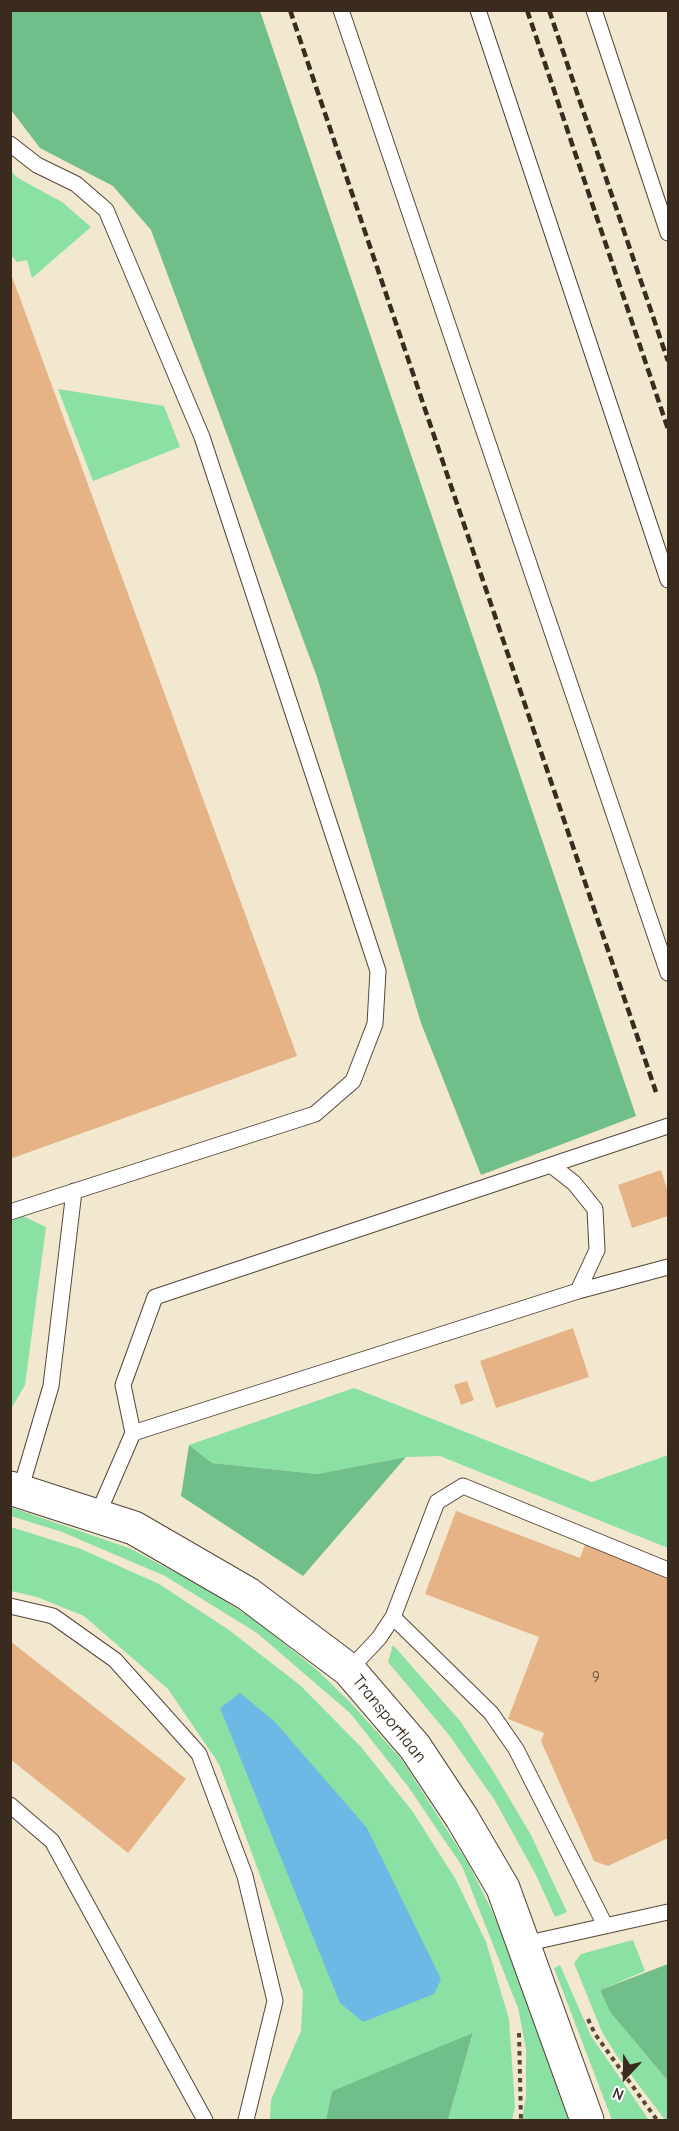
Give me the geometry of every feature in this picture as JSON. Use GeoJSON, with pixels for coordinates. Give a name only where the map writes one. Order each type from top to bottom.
{"type":"FeatureCollection","features":[{"type":"Feature","properties":{"kind":"street","name":"Transportlaan"},"geometry":{"type":"LineString","coordinates":[[15,1490],[134,1528],[248,1594],[349,1670],[415,1747],[462,1818],[503,1888],[587,2121]]}},
{"type":"Feature","properties":{"kind":"lane"},"geometry":{"type":"LineString","coordinates":[[340,10],[669,973]]}},
{"type":"Feature","properties":{"kind":"lane"},"geometry":{"type":"LineString","coordinates":[[478,10],[669,580]]}},
{"type":"Feature","properties":{"kind":"lane"},"geometry":{"type":"LineString","coordinates":[[594,10],[669,233]]}},
{"type":"Feature","properties":{"kind":"lane"},"geometry":{"type":"LineString","coordinates":[[10,144],[38,165],[76,184],[106,210],[202,437],[378,971],[375,1023],[353,1082],[315,1114],[10,1212]]}},
{"type":"Feature","properties":{"kind":"lane"},"geometry":{"type":"LineString","coordinates":[[97,1516],[133,1433],[123,1386],[155,1297],[669,1126]]}},
{"type":"Feature","properties":{"kind":"lane"},"geometry":{"type":"LineString","coordinates":[[551,1165],[574,1183],[595,1209],[597,1250],[578,1291]]}},
{"type":"Feature","properties":{"kind":"lane"},"geometry":{"type":"LineString","coordinates":[[15,1490],[51,1386],[74,1191]]}},
{"type":"Feature","properties":{"kind":"lane"},"geometry":{"type":"LineString","coordinates":[[133,1433],[578,1291],[669,1267]]}},
{"type":"Feature","properties":{"kind":"lane"},"geometry":{"type":"LineString","coordinates":[[349,1670],[379,1638],[393,1617],[437,1503],[463,1486],[669,1570]]}},
{"type":"Feature","properties":{"kind":"lane"},"geometry":{"type":"LineString","coordinates":[[10,1606],[53,1616],[115,1660],[199,1754],[245,1876],[275,2001],[246,2121]]}},
{"type":"Feature","properties":{"kind":"lane"},"geometry":{"type":"LineString","coordinates":[[393,1617],[497,1722],[516,1749],[604,1925]]}},
{"type":"Feature","properties":{"kind":"lane"},"geometry":{"type":"LineString","coordinates":[[10,1805],[52,1841],[205,2121]]}},
{"type":"Feature","properties":{"kind":"lane"},"geometry":{"type":"LineString","coordinates":[[524,1944],[669,1912]]}},
{"type":"Feature","properties":{"kind":"path"},"geometry":{"type":"LineString","coordinates":[[519,2023],[521,2121]]}},
{"type":"Feature","properties":{"kind":"green space"},"geometry":{"type":"Polygon","coordinates":[[[11,10],[260,11],[636,1116],[481,1175],[421,1023],[317,677],[151,230],[113,186],[40,148],[11,110],[11,10]]]}},
{"type":"Feature","properties":{"kind":"green space"},"geometry":{"type":"Polygon","coordinates":[[[11,171],[18,178],[62,202],[91,227],[32,278],[27,260],[17,262],[11,255],[11,171]]]}},
{"type":"Feature","properties":{"kind":"green space"},"geometry":{"type":"Polygon","coordinates":[[[58,389],[164,406],[180,447],[93,481],[58,389]]]}},
{"type":"Feature","properties":{"kind":"green space"},"geometry":{"type":"Polygon","coordinates":[[[23,1216],[46,1227],[25,1385],[11,1409],[11,1221],[23,1216]]]}},
{"type":"Feature","properties":{"kind":"green space"},"geometry":{"type":"Polygon","coordinates":[[[354,1388],[592,1482],[668,1455],[668,1548],[440,1456],[406,1457],[317,1474],[212,1463],[189,1445],[354,1388]]]}},
{"type":"Feature","properties":{"kind":"green space"},"geometry":{"type":"Polygon","coordinates":[[[189,1445],[212,1463],[317,1474],[406,1457],[303,1576],[181,1496],[189,1445]]]}},
{"type":"Feature","properties":{"kind":"green space"},"geometry":{"type":"Polygon","coordinates":[[[10,1507],[129,1548],[201,1586],[255,1620],[317,1670],[350,1702],[402,1760],[468,1863],[496,1919],[571,2120],[522,2120],[526,2097],[526,2049],[518,2008],[462,1866],[407,1785],[350,1713],[257,1633],[165,1576],[62,1532],[11,1516],[10,1507]]]}},
{"type":"Feature","properties":{"kind":"green space"},"geometry":{"type":"Polygon","coordinates":[[[11,1527],[81,1549],[159,1584],[229,1630],[301,1686],[361,1747],[413,1812],[456,1880],[486,1942],[509,2019],[515,2107],[512,2120],[448,2120],[473,2034],[332,2091],[326,2120],[270,2120],[271,2100],[301,2031],[303,1992],[219,1764],[168,1689],[84,1616],[37,1597],[11,1591],[11,1527]]]}},
{"type":"Feature","properties":{"kind":"green space"},"geometry":{"type":"Polygon","coordinates":[[[393,1645],[461,1722],[493,1771],[531,1835],[567,1912],[555,1917],[536,1875],[494,1799],[449,1735],[388,1662],[393,1645]]]}},
{"type":"Feature","properties":{"kind":"green space"},"geometry":{"type":"Polygon","coordinates":[[[633,1940],[645,1971],[600,1990],[610,2012],[668,2081],[668,2120],[665,2120],[617,2056],[602,2032],[574,1963],[581,1954],[633,1940]]]}},
{"type":"Feature","properties":{"kind":"green space"},"geometry":{"type":"Polygon","coordinates":[[[668,1964],[668,2081],[610,2012],[600,1990],[668,1964]]]}},
{"type":"Feature","properties":{"kind":"green space"},"geometry":{"type":"Polygon","coordinates":[[[560,1965],[591,2036],[649,2120],[612,2120],[554,1968],[560,1965]]]}},
{"type":"Feature","properties":{"kind":"green space"},"geometry":{"type":"Polygon","coordinates":[[[473,2033],[448,2120],[326,2120],[332,2091],[473,2033]]]}},
{"type":"Feature","properties":{"kind":"water"},"geometry":{"type":"Polygon","coordinates":[[[240,1693],[275,1722],[367,1828],[441,1979],[434,1994],[363,2022],[340,2003],[220,1708],[240,1693]]]}},
{"type":"Feature","properties":{"kind":"building"},"geometry":{"type":"Polygon","coordinates":[[[10,271],[297,1056],[10,1159],[10,271]]]}},
{"type":"Feature","properties":{"kind":"building"},"geometry":{"type":"Polygon","coordinates":[[[661,1170],[668,1192],[668,1216],[632,1228],[618,1185],[661,1170]]]}},
{"type":"Feature","properties":{"kind":"building"},"geometry":{"type":"Polygon","coordinates":[[[573,1328],[589,1377],[496,1408],[480,1361],[573,1328]]]}},
{"type":"Feature","properties":{"kind":"building"},"geometry":{"type":"Polygon","coordinates":[[[467,1381],[474,1400],[461,1405],[454,1385],[467,1381]]]}},
{"type":"Feature","properties":{"kind":"building"},"geometry":{"type":"Polygon","coordinates":[[[456,1511],[580,1558],[586,1542],[668,1574],[668,1838],[608,1866],[594,1861],[541,1741],[544,1733],[508,1719],[539,1637],[425,1594],[456,1511]]]}},
{"type":"Feature","properties":{"kind":"building"},"geometry":{"type":"Polygon","coordinates":[[[10,1641],[186,1779],[128,1853],[10,1759],[10,1641]]]}},
{"type":"Feature","properties":{"kind":"railway"},"geometry":{"type":"LineString","coordinates":[[290,10],[656,1092]]}},
{"type":"Feature","properties":{"kind":"railway"},"geometry":{"type":"LineString","coordinates":[[527,10],[668,429]]}},
{"type":"Feature","properties":{"kind":"railway"},"geometry":{"type":"LineString","coordinates":[[549,10],[668,361]]}}]}
